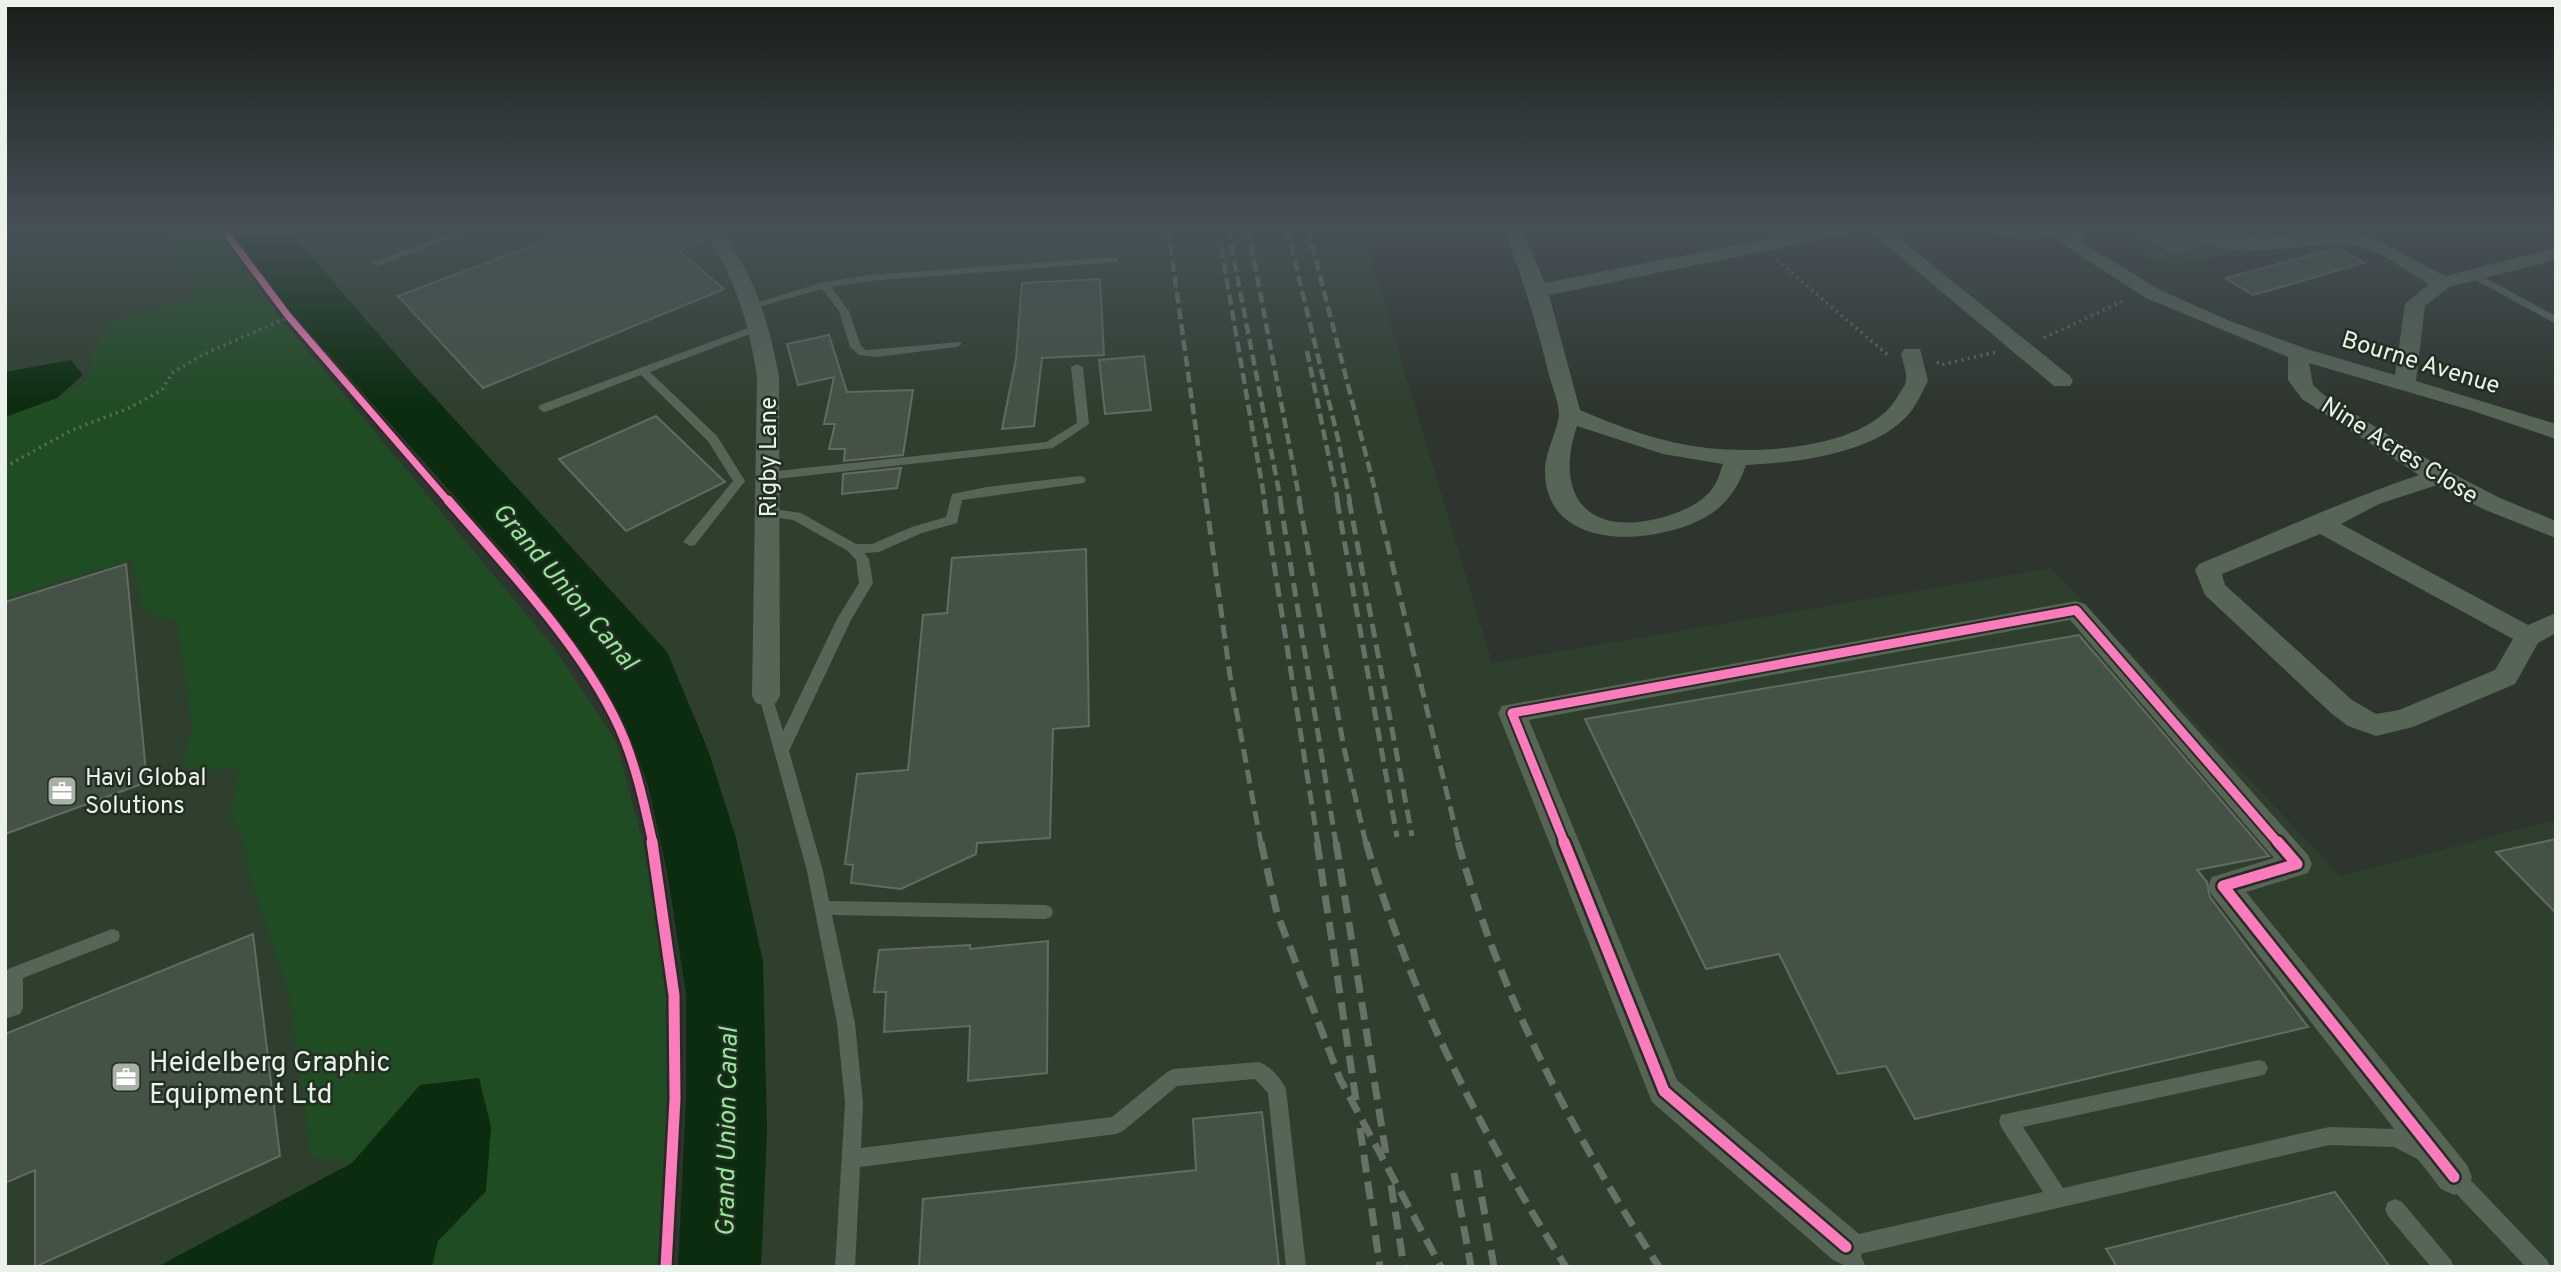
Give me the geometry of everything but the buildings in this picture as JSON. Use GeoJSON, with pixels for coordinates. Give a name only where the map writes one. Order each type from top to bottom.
{"type":"FeatureCollection","features":[{"type":"Feature","properties":{"kind":"street","name":"Rigby Lane"},"geometry":{"type":"LineString","coordinates":[[745,288],[755,316],[768,376],[766,696]]}},
{"type":"Feature","properties":{"kind":"street"},"geometry":{"type":"LineString","coordinates":[[1555,288],[1538,290],[1570,414],[1560,435],[1556,461],[1559,483],[1570,512],[1593,527],[1617,534],[1646,532],[1701,513],[1723,492],[1737,459]]}},
{"type":"Feature","properties":{"kind":"street"},"geometry":{"type":"LineString","coordinates":[[1949,288],[2062,381]]}},
{"type":"Feature","properties":{"kind":"street","name":"Bourne Avenue"},"geometry":{"type":"LineString","coordinates":[[2147,288],[2223,325],[2299,354],[2478,404],[2555,429]]}},
{"type":"Feature","properties":{"kind":"street"},"geometry":{"type":"LineString","coordinates":[[2405,383],[2416,304],[2435,288]]}},
{"type":"Feature","properties":{"kind":"street"},"geometry":{"type":"LineString","coordinates":[[1570,414],[1610,433],[1661,447],[1737,459],[1815,452],[1874,430],[1899,412],[1917,381],[1912,354]]}},
{"type":"Feature","properties":{"kind":"street","name":"Nine Acres Close"},"geometry":{"type":"LineString","coordinates":[[2299,354],[2296,377],[2302,389],[2436,477],[2491,506],[2545,526]]}},
{"type":"Feature","properties":{"kind":"street"},"geometry":{"type":"LineString","coordinates":[[2436,477],[2371,499],[2321,524],[2208,570],[2214,589],[2358,719],[2376,725],[2403,720],[2505,677],[2528,636],[2556,622]]}},
{"type":"Feature","properties":{"kind":"street"},"geometry":{"type":"LineString","coordinates":[[2321,524],[2528,636]]}},
{"type":"Feature","properties":{"kind":"street"},"geometry":{"type":"LineString","coordinates":[[1851,1257],[1664,1091],[1512,713],[2076,610],[2297,864],[2223,886],[2454,1177]]}},
{"type":"Feature","properties":{"kind":"lane"},"geometry":{"type":"LineString","coordinates":[[544,408],[643,371],[817,288]]}},
{"type":"Feature","properties":{"kind":"lane"},"geometry":{"type":"LineString","coordinates":[[827,288],[844,311],[856,346],[863,353],[877,354],[956,344]]}},
{"type":"Feature","properties":{"kind":"lane"},"geometry":{"type":"LineString","coordinates":[[2498,288],[2556,321]]}},
{"type":"Feature","properties":{"kind":"lane"},"geometry":{"type":"LineString","coordinates":[[768,476],[1049,445],[1083,424],[1077,367]]}},
{"type":"Feature","properties":{"kind":"lane"},"geometry":{"type":"LineString","coordinates":[[643,371],[713,439],[739,481],[690,542]]}},
{"type":"Feature","properties":{"kind":"lane"},"geometry":{"type":"LineString","coordinates":[[853,548],[874,549],[917,530],[952,520],[956,498],[987,491],[1080,480]]}},
{"type":"Feature","properties":{"kind":"lane"},"geometry":{"type":"LineString","coordinates":[[767,512],[796,516],[853,548],[862,559],[866,583],[844,619],[781,752]]}},
{"type":"Feature","properties":{"kind":"lane"},"geometry":{"type":"LineString","coordinates":[[766,696],[822,908],[846,1023],[854,1103],[845,1267]]}},
{"type":"Feature","properties":{"kind":"lane"},"geometry":{"type":"LineString","coordinates":[[822,908],[1045,912]]}},
{"type":"Feature","properties":{"kind":"lane"},"geometry":{"type":"LineString","coordinates":[[5,1011],[14,1008],[14,974],[112,936]]}},
{"type":"Feature","properties":{"kind":"lane"},"geometry":{"type":"LineString","coordinates":[[2058,1198],[2008,1121],[2259,1068]]}},
{"type":"Feature","properties":{"kind":"lane"},"geometry":{"type":"LineString","coordinates":[[851,1160],[1116,1125],[1173,1078],[1259,1070],[1276,1089],[1296,1267]]}},
{"type":"Feature","properties":{"kind":"lane"},"geometry":{"type":"LineString","coordinates":[[1851,1257],[2058,1198],[2329,1136],[2396,1138],[2444,1166],[2540,1267]]}},
{"type":"Feature","properties":{"kind":"lane"},"geometry":{"type":"LineString","coordinates":[[2395,1209],[2444,1267]]}},
{"type":"Feature","properties":{"kind":"path"},"geometry":{"type":"LineString","coordinates":[[268,288],[289,317],[528,593],[602,694],[624,740],[641,787],[658,870],[674,995],[675,1098],[667,1267]]}},
{"type":"Feature","properties":{"kind":"path"},"geometry":{"type":"LineString","coordinates":[[1809,288],[1848,324],[1893,359],[1912,354],[1932,357],[1941,365],[2021,347],[2122,301],[2153,293]]}},
{"type":"Feature","properties":{"kind":"path"},"geometry":{"type":"LineString","coordinates":[[5,467],[70,431],[129,408],[162,390],[172,373],[202,355],[289,317]]}},
{"type":"Feature","properties":{"kind":"shaded area"},"geometry":{"type":"Polygon","coordinates":[[[5,288],[218,288],[592,1267],[5,1267],[5,288]]]}},
{"type":"Feature","properties":{"kind":"shaded area"},"geometry":{"type":"Polygon","coordinates":[[[193,288],[259,288],[283,321],[556,650],[616,741],[651,873],[666,998],[668,1098],[657,1267],[432,1267],[438,1241],[486,1191],[420,1085],[352,1163],[311,1156],[289,993],[251,880],[244,841],[231,813],[239,769],[221,768],[194,773],[182,762],[193,729],[177,621],[142,611],[141,596],[131,560],[5,598],[5,417],[57,398],[88,380],[93,352],[115,320],[196,297],[193,288]]]}},
{"type":"Feature","properties":{"kind":"shaded area"},"geometry":{"type":"Polygon","coordinates":[[[339,288],[1380,288],[1492,663],[2051,568],[2340,876],[2556,820],[2556,1267],[761,1267],[767,1133],[763,962],[708,750],[667,652],[413,374],[339,288]]]}},
{"type":"Feature","properties":{"kind":"water","name":"Grand Union Canal"},"geometry":{"type":"Polygon","coordinates":[[[270,288],[339,288],[413,374],[667,652],[708,750],[736,838],[763,962],[767,1133],[761,1267],[678,1267],[686,1100],[686,994],[667,871],[648,785],[629,735],[583,653],[520,570],[270,288]]]}},
{"type":"Feature","properties":{"kind":"water"},"geometry":{"type":"Polygon","coordinates":[[[71,360],[83,375],[57,398],[5,417],[5,372],[71,360]]]}},
{"type":"Feature","properties":{"kind":"water"},"geometry":{"type":"Polygon","coordinates":[[[479,1078],[491,1127],[486,1191],[438,1241],[432,1267],[157,1267],[352,1163],[420,1085],[479,1078]]]}},
{"type":"Feature","properties":{"kind":"railway"},"geometry":{"type":"LineString","coordinates":[[1176,288],[1206,502]]}},
{"type":"Feature","properties":{"kind":"railway"},"geometry":{"type":"LineString","coordinates":[[1228,288],[1265,502]]}},
{"type":"Feature","properties":{"kind":"railway"},"geometry":{"type":"LineString","coordinates":[[1240,288],[1281,502]]}},
{"type":"Feature","properties":{"kind":"railway"},"geometry":{"type":"LineString","coordinates":[[1259,288],[1300,502]]}},
{"type":"Feature","properties":{"kind":"railway"},"geometry":{"type":"LineString","coordinates":[[1301,288],[1338,439],[1350,502]]}},
{"type":"Feature","properties":{"kind":"railway"},"geometry":{"type":"LineString","coordinates":[[1323,288],[1378,502]]}},
{"type":"Feature","properties":{"kind":"railway"},"geometry":{"type":"LineString","coordinates":[[1307,351],[1338,502]]}},
{"type":"Feature","properties":{"kind":"railway"},"geometry":{"type":"LineString","coordinates":[[1206,500],[1230,676],[1261,844]]}},
{"type":"Feature","properties":{"kind":"railway"},"geometry":{"type":"LineString","coordinates":[[1264,500],[1318,844]]}},
{"type":"Feature","properties":{"kind":"railway"},"geometry":{"type":"LineString","coordinates":[[1280,500],[1336,844]]}},
{"type":"Feature","properties":{"kind":"railway"},"geometry":{"type":"LineString","coordinates":[[1299,500],[1344,748],[1366,844]]}},
{"type":"Feature","properties":{"kind":"railway"},"geometry":{"type":"LineString","coordinates":[[1337,500],[1397,837]]}},
{"type":"Feature","properties":{"kind":"railway"},"geometry":{"type":"LineString","coordinates":[[1349,500],[1412,836]]}},
{"type":"Feature","properties":{"kind":"railway"},"geometry":{"type":"LineString","coordinates":[[1377,500],[1459,844]]}},
{"type":"Feature","properties":{"kind":"railway"},"geometry":{"type":"LineString","coordinates":[[1261,842],[1277,913],[1340,1079],[1441,1267]]}},
{"type":"Feature","properties":{"kind":"railway"},"geometry":{"type":"LineString","coordinates":[[1317,842],[1356,1100]]}},
{"type":"Feature","properties":{"kind":"railway"},"geometry":{"type":"LineString","coordinates":[[1336,842],[1387,1160]]}},
{"type":"Feature","properties":{"kind":"railway"},"geometry":{"type":"LineString","coordinates":[[1366,842],[1404,954],[1451,1062],[1505,1166],[1566,1267]]}},
{"type":"Feature","properties":{"kind":"railway"},"geometry":{"type":"LineString","coordinates":[[1458,842],[1495,955],[1542,1062],[1597,1166],[1659,1267]]}},
{"type":"Feature","properties":{"kind":"railway"},"geometry":{"type":"LineString","coordinates":[[1360,1128],[1380,1267]]}},
{"type":"Feature","properties":{"kind":"railway"},"geometry":{"type":"LineString","coordinates":[[1477,1170],[1494,1267]]}},
{"type":"Feature","properties":{"kind":"railway"},"geometry":{"type":"LineString","coordinates":[[1454,1173],[1471,1267]]}},
{"type":"Feature","properties":{"kind":"railway"},"geometry":{"type":"LineString","coordinates":[[1391,1185],[1404,1267]]}},
{"type":"Feature","properties":{"kind":"cycle path"},"geometry":{"type":"LineString","coordinates":[[268,288],[289,317],[528,593],[602,694],[624,739],[641,787],[658,870],[674,995],[675,1099],[666,1267]]}},
{"type":"Feature","properties":{"kind":"cycle path"},"geometry":{"type":"LineString","coordinates":[[1846,1247],[1664,1091],[1512,713],[2076,610],[2297,864],[2223,886],[2454,1177]]}},
{"type":"Feature","properties":{"kind":"place","name":"Havi Global Solutions"},"geometry":{"type":"Point","coordinates":[62,791]}},
{"type":"Feature","properties":{"kind":"place","name":"Heidelberg Graphic Equipment Ltd"},"geometry":{"type":"Point","coordinates":[126,1077]}}]}
